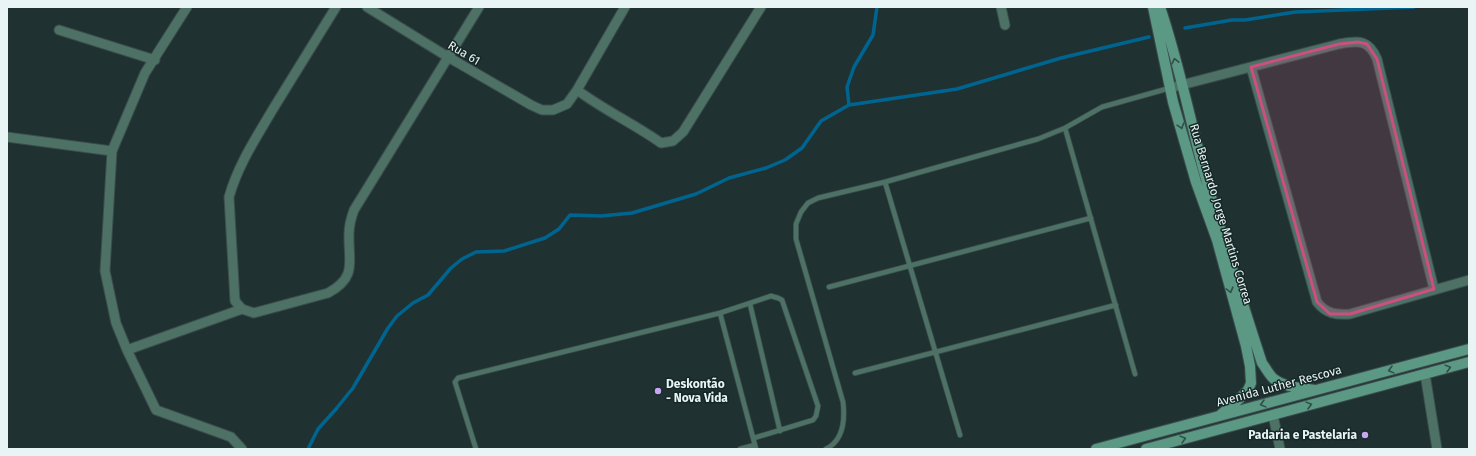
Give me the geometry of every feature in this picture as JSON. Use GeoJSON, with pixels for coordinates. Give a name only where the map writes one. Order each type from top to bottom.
{"type":"FeatureCollection","features":[{"type":"Feature","properties":{"kind":"street"},"geometry":{"type":"LineString","coordinates":[[187,7],[145,73],[112,151],[105,271],[116,323],[127,350],[156,410],[231,437],[242,449]]}},
{"type":"Feature","properties":{"kind":"street"},"geometry":{"type":"LineString","coordinates":[[336,7],[254,141],[233,181],[229,197],[235,301],[242,309],[254,313],[328,293],[338,288],[345,280],[349,271],[351,260],[349,235],[350,221],[354,210],[479,7]]}},
{"type":"Feature","properties":{"kind":"street","name":"Rua 61"},"geometry":{"type":"LineString","coordinates":[[366,7],[448,58],[542,110],[553,110],[567,104],[576,90]]}},
{"type":"Feature","properties":{"kind":"street"},"geometry":{"type":"LineString","coordinates":[[625,7],[576,90],[621,119],[643,130],[661,143],[673,140],[683,132],[761,7]]}},
{"type":"Feature","properties":{"kind":"street"},"geometry":{"type":"LineString","coordinates":[[1000,7],[1005,25]]}},
{"type":"Feature","properties":{"kind":"street","name":"Rua Bernardo Jorge Martins Correa"},"geometry":{"type":"LineString","coordinates":[[1153,7],[1170,88],[1196,182],[1216,240],[1246,346],[1250,366],[1251,382],[1248,390],[1219,416]]}},
{"type":"Feature","properties":{"kind":"street","name":"Rua Bernardo Jorge Martins Correa"},"geometry":{"type":"LineString","coordinates":[[1160,7],[1222,234],[1262,363],[1273,378],[1279,382],[1289,386],[1314,390]]}},
{"type":"Feature","properties":{"kind":"street"},"geometry":{"type":"LineString","coordinates":[[59,30],[154,60]]}},
{"type":"Feature","properties":{"kind":"street"},"geometry":{"type":"LineString","coordinates":[[1170,88],[1348,42],[1367,44],[1373,50],[1377,60],[1434,290]]}},
{"type":"Feature","properties":{"kind":"street"},"geometry":{"type":"LineString","coordinates":[[1251,67],[1317,302],[1322,308],[1330,314],[1350,314],[1469,280]]}},
{"type":"Feature","properties":{"kind":"street"},"geometry":{"type":"LineString","coordinates":[[7,137],[112,151]]}},
{"type":"Feature","properties":{"kind":"street"},"geometry":{"type":"LineString","coordinates":[[127,350],[242,309]]}},
{"type":"Feature","properties":{"kind":"street","name":"Avenida Luther Rescova"},"geometry":{"type":"LineString","coordinates":[[1096,449],[1469,349]]}},
{"type":"Feature","properties":{"kind":"street"},"geometry":{"type":"LineString","coordinates":[[1146,449],[1469,362]]}},
{"type":"Feature","properties":{"kind":"street"},"geometry":{"type":"LineString","coordinates":[[1425,374],[1437,449]]}},
{"type":"Feature","properties":{"kind":"street"},"geometry":{"type":"LineString","coordinates":[[1273,414],[1280,449]]}},
{"type":"Feature","properties":{"kind":"lane"},"geometry":{"type":"LineString","coordinates":[[826,449],[836,440],[843,428],[845,415],[843,402],[796,240],[796,224],[801,212],[808,203],[818,198],[885,182],[1038,139],[1065,128],[1102,107],[1170,88]]}},
{"type":"Feature","properties":{"kind":"lane"},"geometry":{"type":"LineString","coordinates":[[1065,128],[1135,374]]}},
{"type":"Feature","properties":{"kind":"lane"},"geometry":{"type":"LineString","coordinates":[[885,182],[960,435]]}},
{"type":"Feature","properties":{"kind":"lane"},"geometry":{"type":"LineString","coordinates":[[829,288],[1091,218]]}},
{"type":"Feature","properties":{"kind":"lane"},"geometry":{"type":"LineString","coordinates":[[476,449],[455,382],[458,378],[720,313],[771,296],[782,300],[818,406],[816,416],[813,420],[754,438]]}},
{"type":"Feature","properties":{"kind":"lane"},"geometry":{"type":"LineString","coordinates":[[750,304],[780,431]]}},
{"type":"Feature","properties":{"kind":"lane"},"geometry":{"type":"LineString","coordinates":[[855,373],[1116,305]]}},
{"type":"Feature","properties":{"kind":"lane"},"geometry":{"type":"LineString","coordinates":[[720,313],[756,447],[740,449]]}},
{"type":"Feature","properties":{"kind":"highlighted area"},"geometry":{"type":"Polygon","coordinates":[[[1358,42],[1367,44],[1377,59],[1434,289],[1350,314],[1330,314],[1317,302],[1251,67],[1339,44],[1358,42]]]}},
{"type":"Feature","properties":{"kind":"waterway"},"geometry":{"type":"LineString","coordinates":[[849,105],[847,87],[854,67],[873,35],[877,7]]}},
{"type":"Feature","properties":{"kind":"waterway"},"geometry":{"type":"LineString","coordinates":[[1185,28],[1295,12],[1414,7]]}},
{"type":"Feature","properties":{"kind":"waterway"},"geometry":{"type":"LineString","coordinates":[[308,449],[318,429],[353,388],[388,328],[397,316],[413,303],[428,295],[451,268],[462,259],[476,252],[504,251],[545,238],[559,229],[570,215],[601,216],[632,213],[696,194],[729,178],[766,168],[785,160],[802,148],[821,121],[849,105],[957,89],[1061,58],[1149,37]]}},
{"type":"Feature","properties":{"kind":"place","name":"Deskontão - Nova Vida"},"geometry":{"type":"Point","coordinates":[658,391]}},
{"type":"Feature","properties":{"kind":"place","name":"Padaria e Pastelaria"},"geometry":{"type":"Point","coordinates":[1365,435]}}]}
